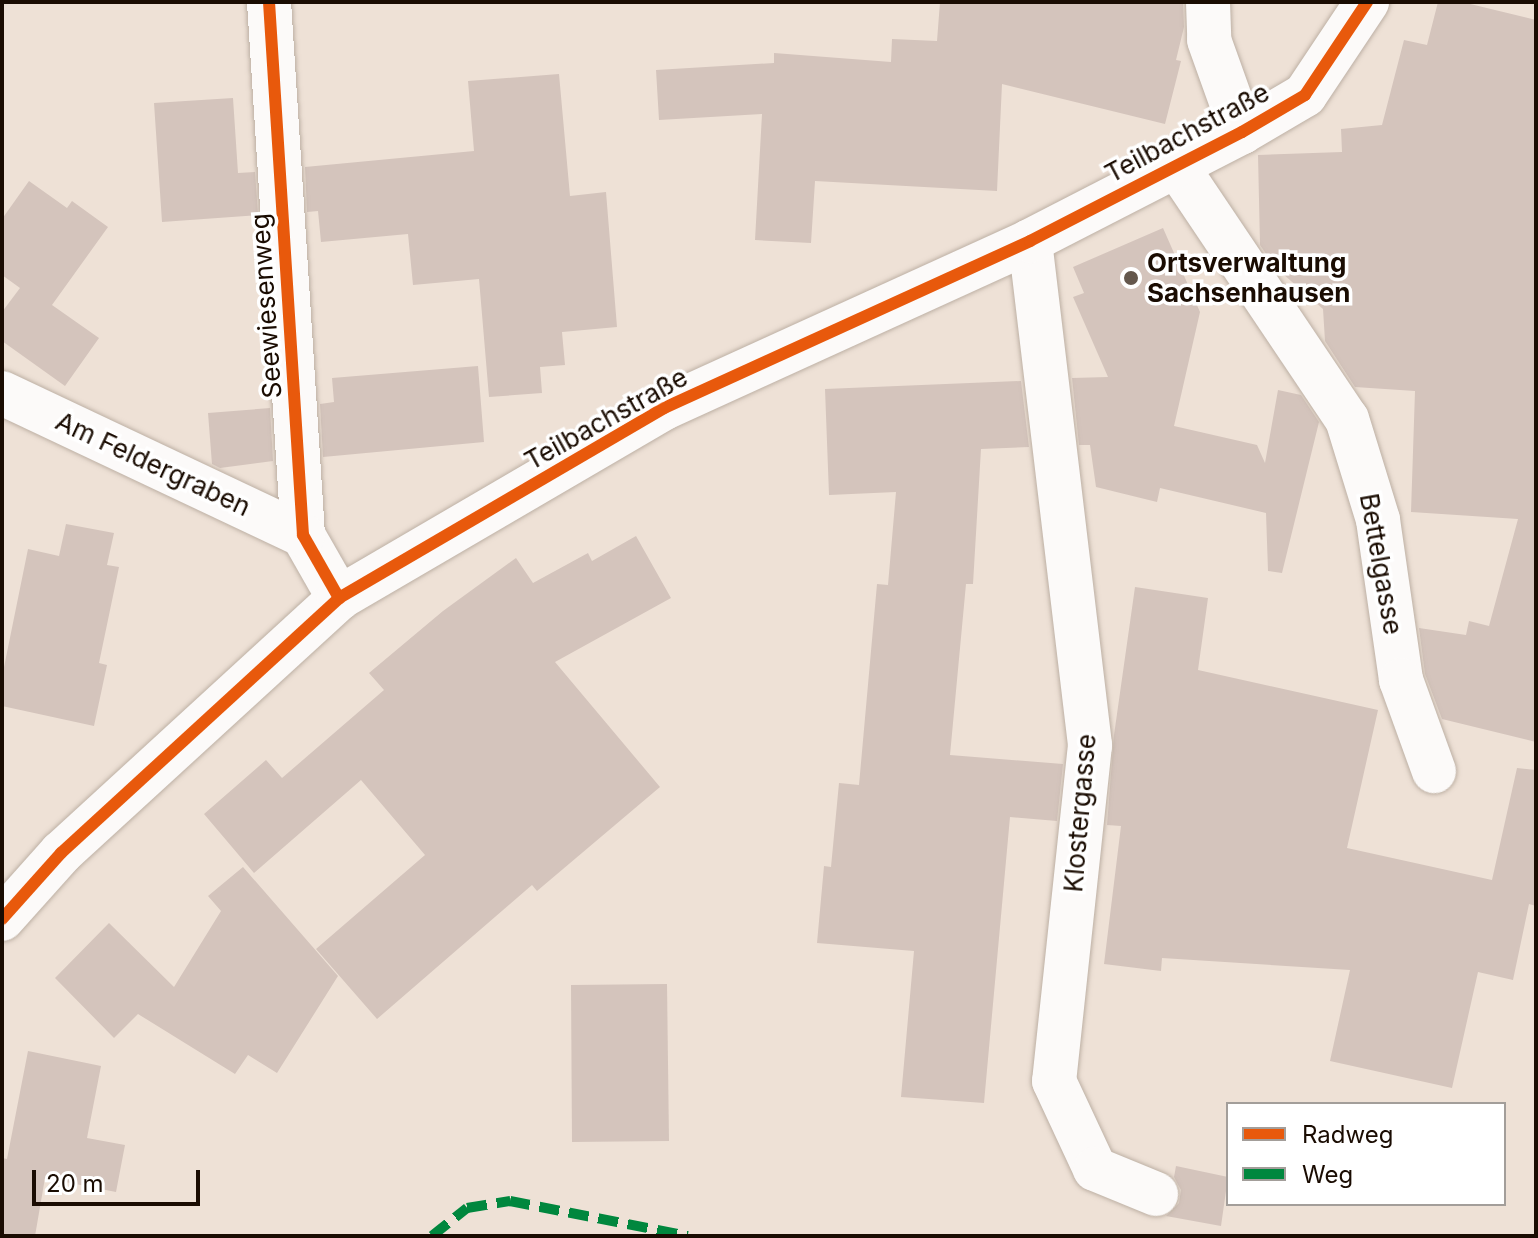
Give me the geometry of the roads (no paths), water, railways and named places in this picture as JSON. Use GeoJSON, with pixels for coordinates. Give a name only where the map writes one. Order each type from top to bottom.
{"type":"FeatureCollection","features":[{"type":"Feature","properties":{"kind":"street","name":"Seewiesenweg"},"geometry":{"type":"LineString","coordinates":[[269,2],[303,535],[339,598]]}},
{"type":"Feature","properties":{"kind":"street"},"geometry":{"type":"LineString","coordinates":[[1208,2],[1209,40],[1242,132]]}},
{"type":"Feature","properties":{"kind":"street","name":"Teilbachstraße"},"geometry":{"type":"LineString","coordinates":[[2,919],[61,853],[339,598],[664,408],[1030,241],[1242,132],[1305,95],[1367,2]]}},
{"type":"Feature","properties":{"kind":"street","name":"Bettelgasse"},"geometry":{"type":"LineString","coordinates":[[1176,165],[1347,419],[1378,520],[1401,680],[1434,771]]}},
{"type":"Feature","properties":{"kind":"street","name":"Klostergasse"},"geometry":{"type":"LineString","coordinates":[[1030,241],[1090,745],[1054,1081],[1095,1169],[1156,1194]]}},
{"type":"Feature","properties":{"kind":"street","name":"Am Feldergraben"},"geometry":{"type":"LineString","coordinates":[[2,393],[303,535]]}},
{"type":"Feature","properties":{"kind":"place","name":"Ortsverwaltung Sachsenhausen"},"geometry":{"type":"Point","coordinates":[1131,278]}}]}
